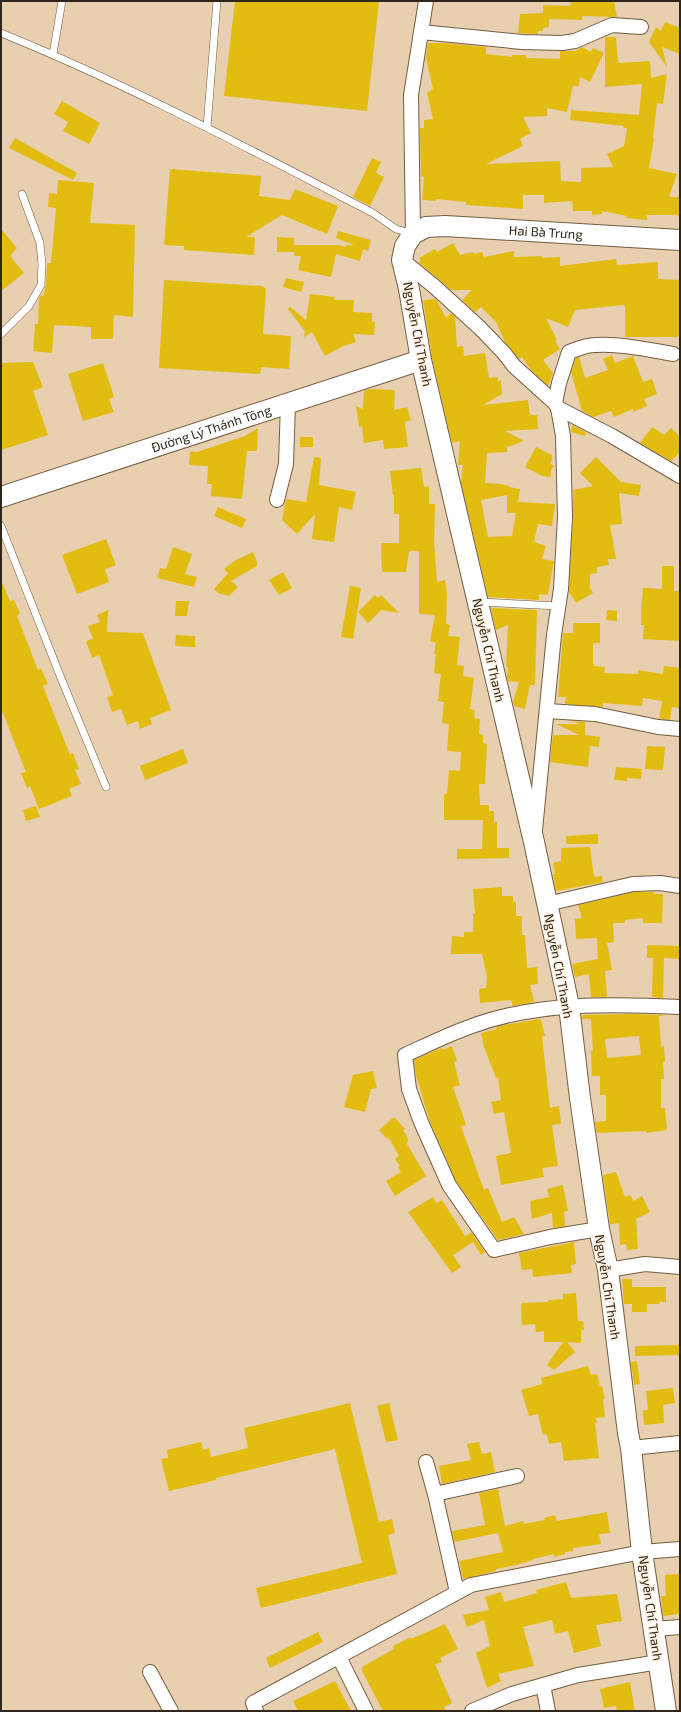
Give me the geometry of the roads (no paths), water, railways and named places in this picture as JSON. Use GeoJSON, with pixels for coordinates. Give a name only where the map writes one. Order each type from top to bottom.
{"type":"FeatureCollection","features":[{"type":"Feature","properties":{"kind":"main road","name":"Hai Bà Trưng"},"geometry":{"type":"LineString","coordinates":[[413,234],[426,227],[445,226],[680,240]]}},
{"type":"Feature","properties":{"kind":"main road"},"geometry":{"type":"LineString","coordinates":[[402,260],[405,246],[413,234]]}},
{"type":"Feature","properties":{"kind":"main road","name":"Nguyễn Chí Thanh"},"geometry":{"type":"LineString","coordinates":[[402,260],[422,360],[534,842],[569,1006],[580,1098],[608,1270],[631,1448],[642,1552],[666,1711]]}},
{"type":"Feature","properties":{"kind":"main road","name":"Đường Lý Thánh Tông"},"geometry":{"type":"LineString","coordinates":[[1,497],[422,360]]}},
{"type":"Feature","properties":{"kind":"street"},"geometry":{"type":"LineString","coordinates":[[413,234],[411,95],[426,1]]}},
{"type":"Feature","properties":{"kind":"street"},"geometry":{"type":"LineString","coordinates":[[422,32],[522,42],[562,43],[575,41],[612,26],[640,27]]}},
{"type":"Feature","properties":{"kind":"street"},"geometry":{"type":"LineString","coordinates":[[402,260],[435,287],[480,328],[504,353],[514,366],[557,406],[680,476]]}},
{"type":"Feature","properties":{"kind":"street"},"geometry":{"type":"LineString","coordinates":[[534,842],[554,635],[561,589],[564,517],[562,436],[557,406],[559,384],[569,352],[584,347],[596,345],[638,348],[673,354]]}},
{"type":"Feature","properties":{"kind":"street"},"geometry":{"type":"LineString","coordinates":[[277,500],[286,464],[288,404]]}},
{"type":"Feature","properties":{"kind":"street"},"geometry":{"type":"LineString","coordinates":[[547,710],[595,714],[658,727],[680,729]]}},
{"type":"Feature","properties":{"kind":"street"},"geometry":{"type":"LineString","coordinates":[[547,904],[633,884],[660,883],[680,886]]}},
{"type":"Feature","properties":{"kind":"street"},"geometry":{"type":"LineString","coordinates":[[600,1228],[550,1237],[494,1250],[449,1185],[421,1122],[409,1089],[405,1055],[472,1026],[506,1016],[569,1006],[641,1005],[680,1007]]}},
{"type":"Feature","properties":{"kind":"street"},"geometry":{"type":"LineString","coordinates":[[608,1270],[645,1264],[680,1267]]}},
{"type":"Feature","properties":{"kind":"street"},"geometry":{"type":"LineString","coordinates":[[631,1448],[680,1443]]}},
{"type":"Feature","properties":{"kind":"street"},"geometry":{"type":"LineString","coordinates":[[426,1462],[435,1494],[457,1592]]}},
{"type":"Feature","properties":{"kind":"street"},"geometry":{"type":"LineString","coordinates":[[435,1494],[517,1476]]}},
{"type":"Feature","properties":{"kind":"street"},"geometry":{"type":"LineString","coordinates":[[256,1711],[253,1703],[339,1658],[471,1585],[642,1552],[680,1548]]}},
{"type":"Feature","properties":{"kind":"street"},"geometry":{"type":"LineString","coordinates":[[654,1629],[680,1627]]}},
{"type":"Feature","properties":{"kind":"street"},"geometry":{"type":"LineString","coordinates":[[339,1658],[366,1711]]}},
{"type":"Feature","properties":{"kind":"street"},"geometry":{"type":"LineString","coordinates":[[472,1711],[512,1694],[578,1675],[659,1662]]}},
{"type":"Feature","properties":{"kind":"street"},"geometry":{"type":"LineString","coordinates":[[150,1672],[171,1711]]}},
{"type":"Feature","properties":{"kind":"street"},"geometry":{"type":"LineString","coordinates":[[543,1685],[548,1711]]}},
{"type":"Feature","properties":{"kind":"lane"},"geometry":{"type":"LineString","coordinates":[[53,54],[62,1]]}},
{"type":"Feature","properties":{"kind":"lane"},"geometry":{"type":"LineString","coordinates":[[207,127],[217,1]]}},
{"type":"Feature","properties":{"kind":"lane"},"geometry":{"type":"LineString","coordinates":[[1,33],[53,54],[207,127],[373,213],[396,229],[413,234]]}},
{"type":"Feature","properties":{"kind":"lane"},"geometry":{"type":"LineString","coordinates":[[1,334],[29,306],[41,285],[42,265],[40,244],[22,194]]}},
{"type":"Feature","properties":{"kind":"lane"},"geometry":{"type":"LineString","coordinates":[[1,526],[60,678],[106,787]]}},
{"type":"Feature","properties":{"kind":"lane"},"geometry":{"type":"LineString","coordinates":[[478,602],[559,606]]}}]}
